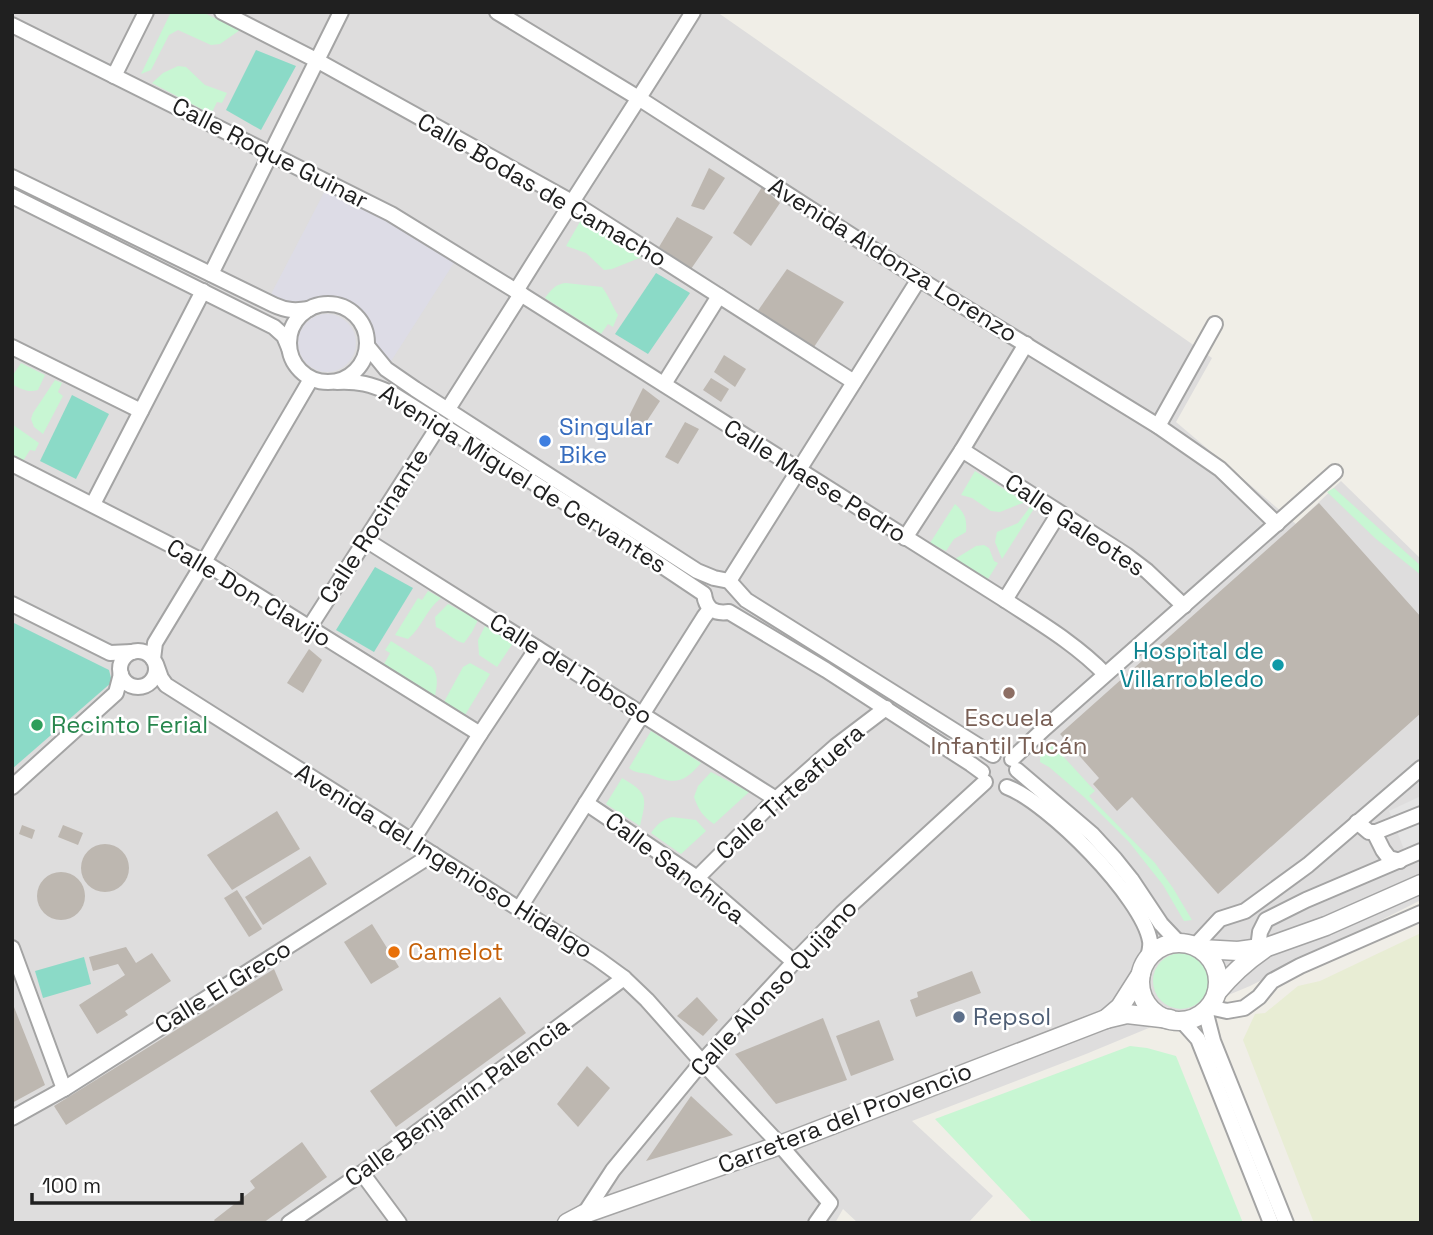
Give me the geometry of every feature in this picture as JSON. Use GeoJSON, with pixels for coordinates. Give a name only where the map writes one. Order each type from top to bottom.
{"type":"FeatureCollection","features":[{"type":"Feature","properties":{"kind":"street"},"geometry":{"type":"LineString","coordinates":[[114,76],[146,12]]}},
{"type":"Feature","properties":{"kind":"street","name":"Calle Bodas de Camacho"},"geometry":{"type":"LineString","coordinates":[[222,12],[318,61],[572,202],[854,382]]}},
{"type":"Feature","properties":{"kind":"street"},"geometry":{"type":"LineString","coordinates":[[211,274],[341,12]]}},
{"type":"Feature","properties":{"kind":"street","name":"Avenida Aldonza Lorenzo"},"geometry":{"type":"LineString","coordinates":[[498,12],[919,279],[1158,426],[1220,469],[1277,524]]}},
{"type":"Feature","properties":{"kind":"street"},"geometry":{"type":"LineString","coordinates":[[448,410],[572,202],[693,12]]}},
{"type":"Feature","properties":{"kind":"street","name":"Calle Roque Guinar"},"geometry":{"type":"LineString","coordinates":[[12,26],[391,214],[519,292]]}},
{"type":"Feature","properties":{"kind":"street"},"geometry":{"type":"LineString","coordinates":[[12,177],[286,310],[299,311],[323,304],[335,304],[354,313],[367,334],[366,356],[358,370],[349,377],[337,382],[323,383],[311,379],[299,369],[284,336],[275,327],[12,196]]}},
{"type":"Feature","properties":{"kind":"street"},"geometry":{"type":"LineString","coordinates":[[726,583],[737,599],[729,611],[720,613],[705,604],[707,586],[726,583],[919,279]]}},
{"type":"Feature","properties":{"kind":"street"},"geometry":{"type":"LineString","coordinates":[[93,505],[203,291]]}},
{"type":"Feature","properties":{"kind":"street","name":"Calle Maese Pedro"},"geometry":{"type":"LineString","coordinates":[[519,292],[1005,600],[1087,655],[1105,674]]}},
{"type":"Feature","properties":{"kind":"street"},"geometry":{"type":"LineString","coordinates":[[664,384],[719,296]]}},
{"type":"Feature","properties":{"kind":"street"},"geometry":{"type":"LineString","coordinates":[[289,348],[292,328],[298,318],[309,309]]}},
{"type":"Feature","properties":{"kind":"street"},"geometry":{"type":"LineString","coordinates":[[1158,426],[1215,324]]}},
{"type":"Feature","properties":{"kind":"street"},"geometry":{"type":"LineString","coordinates":[[905,538],[1026,344]]}},
{"type":"Feature","properties":{"kind":"street","name":"Avenida Miguel de Cervantes"},"geometry":{"type":"LineString","coordinates":[[368,347],[386,369],[448,410],[697,571],[726,583],[746,600],[993,755]]}},
{"type":"Feature","properties":{"kind":"street"},"geometry":{"type":"LineString","coordinates":[[12,348],[142,411]]}},
{"type":"Feature","properties":{"kind":"street"},"geometry":{"type":"LineString","coordinates":[[110,653],[127,683],[142,686],[155,676],[155,643],[311,379]]}},
{"type":"Feature","properties":{"kind":"street","name":"Avenida Miguel de Cervantes"},"geometry":{"type":"LineString","coordinates":[[337,382],[358,381],[391,393],[601,525],[704,594]]}},
{"type":"Feature","properties":{"kind":"street","name":"Calle Rocinante"},"geometry":{"type":"LineString","coordinates":[[309,628],[440,424]]}},
{"type":"Feature","properties":{"kind":"street","name":"Calle Galeotes"},"geometry":{"type":"LineString","coordinates":[[962,450],[1126,555],[1184,606]]}},
{"type":"Feature","properties":{"kind":"street","name":"Calle Don Clavijo"},"geometry":{"type":"LineString","coordinates":[[12,464],[204,562],[480,734]]}},
{"type":"Feature","properties":{"kind":"street"},"geometry":{"type":"LineString","coordinates":[[1007,787],[1014,780],[1014,765],[1045,728],[1335,472]]}},
{"type":"Feature","properties":{"kind":"street"},"geometry":{"type":"LineString","coordinates":[[1005,600],[1059,513]]}},
{"type":"Feature","properties":{"kind":"street","name":"Calle del Toboso"},"geometry":{"type":"LineString","coordinates":[[366,540],[776,799]]}},
{"type":"Feature","properties":{"kind":"street"},"geometry":{"type":"LineString","coordinates":[[12,604],[110,653],[149,654],[166,685]]}},
{"type":"Feature","properties":{"kind":"street"},"geometry":{"type":"LineString","coordinates":[[519,909],[710,609]]}},
{"type":"Feature","properties":{"kind":"street"},"geometry":{"type":"LineString","coordinates":[[729,611],[971,764],[996,788],[1007,787],[1019,792],[1049,814],[1081,844],[1121,889],[1137,911],[1150,943],[1144,966],[1142,994],[1156,1013],[1175,1020],[1198,1039],[1271,1223]]}},
{"type":"Feature","properties":{"kind":"street"},"geometry":{"type":"LineString","coordinates":[[12,787],[116,693],[124,658],[155,643]]}},
{"type":"Feature","properties":{"kind":"street"},"geometry":{"type":"LineString","coordinates":[[412,841],[537,648]]}},
{"type":"Feature","properties":{"kind":"street","name":"Avenida del Ingenioso Hidalgo"},"geometry":{"type":"LineString","coordinates":[[116,693],[142,686],[166,685],[624,978],[780,1145],[830,1203],[816,1223]]}},
{"type":"Feature","properties":{"kind":"street","name":"Calle Tirteafuera"},"geometry":{"type":"LineString","coordinates":[[697,878],[776,799],[836,746],[886,708]]}},
{"type":"Feature","properties":{"kind":"street"},"geometry":{"type":"LineString","coordinates":[[983,777],[984,762],[993,755],[1003,754],[1108,850],[1132,879],[1161,924],[1210,958],[1218,982],[1210,1003],[1213,1041],[1286,1223]]}},
{"type":"Feature","properties":{"kind":"street"},"geometry":{"type":"LineString","coordinates":[[1191,946],[1220,919],[1245,911],[1286,883],[1421,768]]}},
{"type":"Feature","properties":{"kind":"street","name":"Calle Alonso Quijano"},"geometry":{"type":"LineString","coordinates":[[583,1218],[612,1170],[702,1062],[842,913],[983,777]]}},
{"type":"Feature","properties":{"kind":"street","name":"Calle Sanchica"},"geometry":{"type":"LineString","coordinates":[[586,803],[697,878],[794,962]]}},
{"type":"Feature","properties":{"kind":"street"},"geometry":{"type":"LineString","coordinates":[[1357,822],[1369,832],[1374,832],[1421,814]]}},
{"type":"Feature","properties":{"kind":"street"},"geometry":{"type":"LineString","coordinates":[[1374,832],[1389,858],[1401,861]]}},
{"type":"Feature","properties":{"kind":"street"},"geometry":{"type":"LineString","coordinates":[[1262,947],[1260,932],[1266,920],[1421,851]]}},
{"type":"Feature","properties":{"kind":"street","name":"Calle El Greco"},"geometry":{"type":"LineString","coordinates":[[12,1118],[64,1089],[433,854]]}},
{"type":"Feature","properties":{"kind":"street"},"geometry":{"type":"LineString","coordinates":[[1144,966],[1160,947],[1169,944],[1238,951],[1262,947],[1326,926],[1421,884]]}},
{"type":"Feature","properties":{"kind":"street"},"geometry":{"type":"LineString","coordinates":[[1210,1003],[1227,1011],[1244,1008],[1259,997],[1272,981],[1421,913]]}},
{"type":"Feature","properties":{"kind":"street"},"geometry":{"type":"LineString","coordinates":[[1175,1020],[1188,1020],[1198,1016],[1230,975],[1262,947]]}},
{"type":"Feature","properties":{"kind":"street"},"geometry":{"type":"LineString","coordinates":[[12,948],[17,977],[64,1089]]}},
{"type":"Feature","properties":{"kind":"street","name":"Carretera del Provencio"},"geometry":{"type":"LineString","coordinates":[[1106,1019],[1120,1007],[1144,966]]}},
{"type":"Feature","properties":{"kind":"street","name":"Calle Benjamín Palencia"},"geometry":{"type":"LineString","coordinates":[[289,1223],[362,1173],[624,978]]}},
{"type":"Feature","properties":{"kind":"street","name":"Carretera del Provencio"},"geometry":{"type":"LineString","coordinates":[[567,1223],[780,1145],[1106,1019],[1127,1014],[1175,1020]]}},
{"type":"Feature","properties":{"kind":"street"},"geometry":{"type":"LineString","coordinates":[[362,1173],[399,1223]]}},
{"type":"Feature","properties":{"kind":"shaded area"},"geometry":{"type":"Polygon","coordinates":[[[12,12],[717,12],[1212,358],[1176,422],[1296,524],[1341,481],[1421,559],[1421,900],[1250,986],[1086,1054],[912,1121],[993,1196],[968,1223],[858,1223],[843,1209],[835,1223],[12,1223],[12,12]]]}},
{"type":"Feature","properties":{"kind":"shaded area"},"geometry":{"type":"Polygon","coordinates":[[[329,183],[459,255],[386,369],[368,345],[362,323],[347,308],[323,304],[309,309],[267,302],[329,183]]]}},
{"type":"Feature","properties":{"kind":"shaded area"},"geometry":{"type":"Polygon","coordinates":[[[327,314],[338,316],[351,327],[356,343],[354,354],[343,367],[327,372],[316,370],[303,359],[298,343],[300,332],[311,319],[327,314]]]}},
{"type":"Feature","properties":{"kind":"shaded area"},"geometry":{"type":"Polygon","coordinates":[[[1421,796],[1421,845],[1405,852],[1389,811],[1421,796]]]}},
{"type":"Feature","properties":{"kind":"green space"},"geometry":{"type":"Polygon","coordinates":[[[171,12],[202,12],[240,30],[220,44],[211,45],[178,30],[169,35],[151,70],[141,74],[171,12]]]}},
{"type":"Feature","properties":{"kind":"green space"},"geometry":{"type":"Polygon","coordinates":[[[256,50],[296,66],[261,130],[226,110],[256,50]]]}},
{"type":"Feature","properties":{"kind":"green space"},"geometry":{"type":"Polygon","coordinates":[[[178,66],[186,67],[205,85],[227,93],[222,103],[217,102],[211,114],[152,83],[163,73],[178,66]]]}},
{"type":"Feature","properties":{"kind":"green space"},"geometry":{"type":"Polygon","coordinates":[[[581,220],[642,257],[604,270],[586,253],[566,246],[581,220]]]}},
{"type":"Feature","properties":{"kind":"green space"},"geometry":{"type":"Polygon","coordinates":[[[656,273],[690,293],[648,354],[615,334],[656,273]]]}},
{"type":"Feature","properties":{"kind":"green space"},"geometry":{"type":"Polygon","coordinates":[[[566,283],[602,287],[618,315],[613,327],[608,324],[601,334],[545,298],[556,286],[566,283]]]}},
{"type":"Feature","properties":{"kind":"green space"},"geometry":{"type":"Polygon","coordinates":[[[21,363],[45,375],[38,390],[28,391],[12,384],[13,375],[21,363]]]}},
{"type":"Feature","properties":{"kind":"green space"},"geometry":{"type":"Polygon","coordinates":[[[55,380],[62,383],[58,392],[63,396],[43,434],[34,427],[31,419],[55,380]]]}},
{"type":"Feature","properties":{"kind":"green space"},"geometry":{"type":"Polygon","coordinates":[[[72,395],[109,414],[76,479],[40,461],[72,395]]]}},
{"type":"Feature","properties":{"kind":"green space"},"geometry":{"type":"Polygon","coordinates":[[[12,424],[39,443],[35,451],[30,450],[23,461],[12,456],[12,424]]]}},
{"type":"Feature","properties":{"kind":"green space"},"geometry":{"type":"Polygon","coordinates":[[[975,471],[1025,502],[1000,512],[991,511],[972,498],[961,495],[975,471]]]}},
{"type":"Feature","properties":{"kind":"green space"},"geometry":{"type":"Polygon","coordinates":[[[1334,488],[1421,566],[1421,575],[1376,539],[1327,492],[1334,488]]]}},
{"type":"Feature","properties":{"kind":"green space"},"geometry":{"type":"Polygon","coordinates":[[[955,504],[965,516],[966,532],[954,539],[946,551],[930,543],[955,504]]]}},
{"type":"Feature","properties":{"kind":"green space"},"geometry":{"type":"Polygon","coordinates":[[[1030,507],[1035,507],[1002,559],[995,542],[997,532],[1018,523],[1030,507]]]}},
{"type":"Feature","properties":{"kind":"green space"},"geometry":{"type":"Polygon","coordinates":[[[984,545],[989,548],[994,561],[998,563],[988,579],[955,559],[976,546],[984,545]]]}},
{"type":"Feature","properties":{"kind":"green space"},"geometry":{"type":"Polygon","coordinates":[[[375,567],[413,588],[374,652],[336,630],[375,567]]]}},
{"type":"Feature","properties":{"kind":"green space"},"geometry":{"type":"Polygon","coordinates":[[[428,591],[441,598],[408,639],[395,635],[418,598],[422,600],[428,591]]]}},
{"type":"Feature","properties":{"kind":"green space"},"geometry":{"type":"Polygon","coordinates":[[[448,604],[478,620],[464,643],[436,627],[435,617],[448,604]]]}},
{"type":"Feature","properties":{"kind":"green space","name":"Recinto Ferial"},"geometry":{"type":"Polygon","coordinates":[[[12,622],[109,670],[112,682],[12,769],[12,622]]]}},
{"type":"Feature","properties":{"kind":"green space"},"geometry":{"type":"Polygon","coordinates":[[[485,626],[513,643],[497,667],[479,655],[478,640],[485,626]]]}},
{"type":"Feature","properties":{"kind":"green space"},"geometry":{"type":"Polygon","coordinates":[[[391,641],[432,667],[437,677],[435,696],[384,664],[390,653],[385,650],[391,641]]]}},
{"type":"Feature","properties":{"kind":"green space"},"geometry":{"type":"Polygon","coordinates":[[[470,663],[490,674],[465,715],[444,702],[463,667],[470,663]]]}},
{"type":"Feature","properties":{"kind":"green space"},"geometry":{"type":"Polygon","coordinates":[[[651,731],[701,763],[689,775],[673,781],[632,770],[629,768],[651,731]]]}},
{"type":"Feature","properties":{"kind":"green space"},"geometry":{"type":"Polygon","coordinates":[[[1050,742],[1095,791],[1089,796],[1155,863],[1192,920],[1184,921],[1163,885],[1129,842],[1084,797],[1040,762],[1041,751],[1050,742]]]}},
{"type":"Feature","properties":{"kind":"green space"},"geometry":{"type":"Polygon","coordinates":[[[711,772],[749,792],[714,824],[701,812],[694,797],[698,786],[711,772]]]}},
{"type":"Feature","properties":{"kind":"green space"},"geometry":{"type":"Polygon","coordinates":[[[622,778],[637,788],[643,797],[644,808],[640,826],[606,804],[622,778]]]}},
{"type":"Feature","properties":{"kind":"green space"},"geometry":{"type":"Polygon","coordinates":[[[672,817],[696,820],[706,831],[681,854],[651,833],[665,819],[672,817]]]}},
{"type":"Feature","properties":{"kind":"green space"},"geometry":{"type":"Polygon","coordinates":[[[1421,933],[1421,1223],[1314,1223],[1243,1040],[1255,1014],[1265,1013],[1298,986],[1320,981],[1421,933]]]}},
{"type":"Feature","properties":{"kind":"green space"},"geometry":{"type":"Polygon","coordinates":[[[1181,953],[1192,955],[1201,961],[1207,970],[1207,992],[1201,1001],[1192,1007],[1181,1009],[1170,1007],[1161,1001],[1155,992],[1153,981],[1155,970],[1161,961],[1170,955],[1181,953]]]}},
{"type":"Feature","properties":{"kind":"green space"},"geometry":{"type":"Polygon","coordinates":[[[84,957],[91,984],[43,998],[35,971],[84,957]]]}},
{"type":"Feature","properties":{"kind":"green space"},"geometry":{"type":"Polygon","coordinates":[[[1130,1046],[1176,1056],[1243,1223],[1033,1223],[935,1119],[1130,1046]]]}},
{"type":"Feature","properties":{"kind":"building"},"geometry":{"type":"Polygon","coordinates":[[[709,168],[725,178],[704,210],[691,206],[709,168]]]}},
{"type":"Feature","properties":{"kind":"building"},"geometry":{"type":"Polygon","coordinates":[[[762,187],[780,203],[751,246],[733,233],[762,187]]]}},
{"type":"Feature","properties":{"kind":"building"},"geometry":{"type":"Polygon","coordinates":[[[677,217],[713,237],[691,269],[659,247],[677,217]]]}},
{"type":"Feature","properties":{"kind":"building"},"geometry":{"type":"Polygon","coordinates":[[[787,269],[844,302],[814,347],[757,312],[787,269]]]}},
{"type":"Feature","properties":{"kind":"building"},"geometry":{"type":"Polygon","coordinates":[[[724,355],[746,369],[735,387],[714,372],[724,355]]]}},
{"type":"Feature","properties":{"kind":"building"},"geometry":{"type":"Polygon","coordinates":[[[711,378],[729,389],[721,402],[703,390],[711,378]]]}},
{"type":"Feature","properties":{"kind":"building"},"geometry":{"type":"Polygon","coordinates":[[[643,388],[660,401],[639,433],[624,426],[643,388]]]}},
{"type":"Feature","properties":{"kind":"building"},"geometry":{"type":"Polygon","coordinates":[[[685,422],[699,429],[678,464],[665,457],[685,422]]]}},
{"type":"Feature","properties":{"kind":"building","name":"Hospital de Villarrobledo"},"geometry":{"type":"Polygon","coordinates":[[[1319,503],[1421,617],[1421,713],[1218,894],[1132,797],[1117,811],[1093,784],[1099,778],[1060,734],[1319,503]]]}},
{"type":"Feature","properties":{"kind":"building"},"geometry":{"type":"Polygon","coordinates":[[[309,649],[322,660],[303,693],[287,683],[309,649]]]}},
{"type":"Feature","properties":{"kind":"building"},"geometry":{"type":"Polygon","coordinates":[[[277,811],[300,849],[232,890],[207,855],[277,811]]]}},
{"type":"Feature","properties":{"kind":"building"},"geometry":{"type":"Polygon","coordinates":[[[22,825],[35,830],[32,839],[19,834],[22,825]]]}},
{"type":"Feature","properties":{"kind":"building"},"geometry":{"type":"Polygon","coordinates":[[[63,825],[83,833],[78,845],[58,837],[63,825]]]}},
{"type":"Feature","properties":{"kind":"building"},"geometry":{"type":"Polygon","coordinates":[[[105,844],[122,851],[129,868],[122,885],[105,892],[88,885],[81,868],[88,851],[105,844]]]}},
{"type":"Feature","properties":{"kind":"building"},"geometry":{"type":"Polygon","coordinates":[[[310,856],[327,884],[263,925],[245,897],[310,856]]]}},
{"type":"Feature","properties":{"kind":"building"},"geometry":{"type":"Polygon","coordinates":[[[61,872],[78,879],[85,896],[78,913],[61,920],[44,913],[37,896],[44,879],[61,872]]]}},
{"type":"Feature","properties":{"kind":"building"},"geometry":{"type":"Polygon","coordinates":[[[237,890],[262,929],[249,937],[224,898],[237,890]]]}},
{"type":"Feature","properties":{"kind":"building"},"geometry":{"type":"Polygon","coordinates":[[[372,924],[399,967],[371,984],[344,942],[372,924]]]}},
{"type":"Feature","properties":{"kind":"building"},"geometry":{"type":"Polygon","coordinates":[[[126,947],[136,963],[152,953],[171,981],[125,1011],[128,1015],[97,1034],[79,1005],[125,975],[118,964],[93,971],[89,957],[126,947]]]}},
{"type":"Feature","properties":{"kind":"building"},"geometry":{"type":"Polygon","coordinates":[[[274,969],[283,990],[66,1125],[54,1106],[274,969]]]}},
{"type":"Feature","properties":{"kind":"building"},"geometry":{"type":"Polygon","coordinates":[[[972,971],[981,993],[916,1017],[910,1000],[918,997],[917,992],[972,971]]]}},
{"type":"Feature","properties":{"kind":"building"},"geometry":{"type":"Polygon","coordinates":[[[500,997],[526,1033],[396,1127],[370,1091],[500,997]]]}},
{"type":"Feature","properties":{"kind":"building"},"geometry":{"type":"Polygon","coordinates":[[[697,997],[718,1020],[703,1036],[677,1016],[697,997]]]}},
{"type":"Feature","properties":{"kind":"building"},"geometry":{"type":"Polygon","coordinates":[[[12,1002],[45,1085],[12,1103],[12,1002]]]}},
{"type":"Feature","properties":{"kind":"building"},"geometry":{"type":"Polygon","coordinates":[[[823,1018],[847,1080],[776,1104],[735,1054],[823,1018]]]}},
{"type":"Feature","properties":{"kind":"building"},"geometry":{"type":"Polygon","coordinates":[[[879,1020],[894,1060],[851,1076],[836,1036],[879,1020]]]}},
{"type":"Feature","properties":{"kind":"building"},"geometry":{"type":"Polygon","coordinates":[[[587,1066],[610,1088],[578,1127],[557,1104],[587,1066]]]}},
{"type":"Feature","properties":{"kind":"building"},"geometry":{"type":"Polygon","coordinates":[[[691,1096],[733,1135],[646,1161],[691,1096]]]}},
{"type":"Feature","properties":{"kind":"building"},"geometry":{"type":"Polygon","coordinates":[[[302,1142],[327,1177],[263,1223],[216,1223],[214,1220],[255,1188],[250,1181],[302,1142]]]}},
{"type":"Feature","properties":{"kind":"place","name":"Singular Bike"},"geometry":{"type":"Point","coordinates":[545,441]}},
{"type":"Feature","properties":{"kind":"place","name":"Hospital de Villarrobledo"},"geometry":{"type":"Point","coordinates":[1278,665]}},
{"type":"Feature","properties":{"kind":"place","name":"Escuela Infantil Tucán"},"geometry":{"type":"Point","coordinates":[1009,693]}},
{"type":"Feature","properties":{"kind":"place","name":"Recinto Ferial"},"geometry":{"type":"Point","coordinates":[37,725]}},
{"type":"Feature","properties":{"kind":"place","name":"Camelot"},"geometry":{"type":"Point","coordinates":[394,952]}},
{"type":"Feature","properties":{"kind":"place","name":"Repsol"},"geometry":{"type":"Point","coordinates":[959,1017]}}]}
